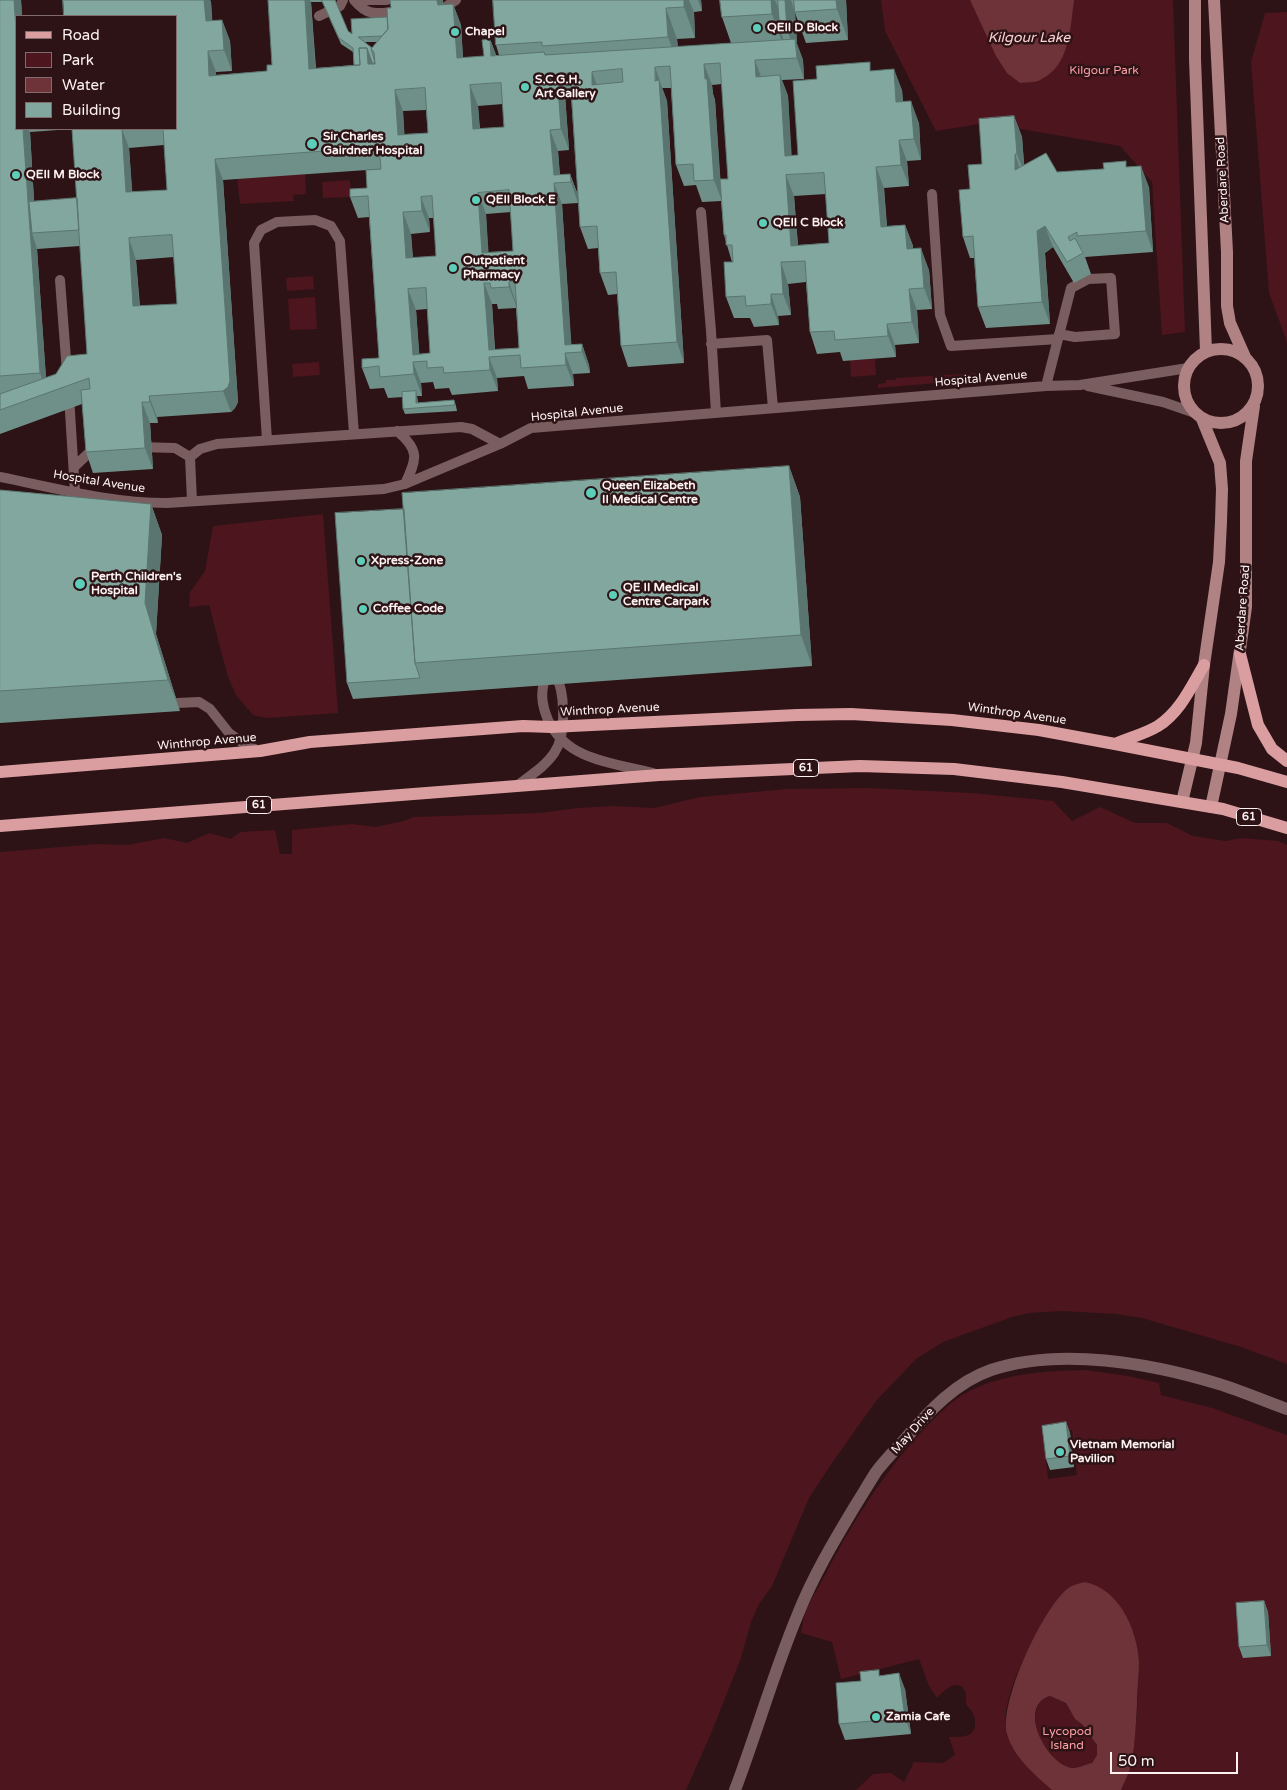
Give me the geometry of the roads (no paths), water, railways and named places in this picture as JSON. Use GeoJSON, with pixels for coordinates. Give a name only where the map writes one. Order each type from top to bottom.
{"type":"FeatureCollection","features":[{"type":"Feature","properties":{"kind":"main road","name":"Aberdare Road"},"geometry":{"type":"LineString","coordinates":[[1194,0],[1206,352]]}},
{"type":"Feature","properties":{"kind":"main road","name":"Aberdare Road"},"geometry":{"type":"LineString","coordinates":[[1214,0],[1227,252],[1226,306],[1232,329],[1245,357]]}},
{"type":"Feature","properties":{"kind":"main road"},"geometry":{"type":"LineString","coordinates":[[1182,802],[1196,743],[1204,665],[1219,562],[1222,489],[1220,463],[1199,416],[1188,403],[1184,392],[1184,380],[1193,360],[1206,352],[1216,349],[1227,349],[1245,357],[1252,365],[1258,380],[1258,396],[1254,406],[1236,421],[1225,423],[1213,423],[1199,416]]}},
{"type":"Feature","properties":{"kind":"main road","name":"Aberdare Road"},"geometry":{"type":"LineString","coordinates":[[1211,807],[1231,714],[1246,607],[1246,461],[1254,406]]}},
{"type":"Feature","properties":{"kind":"main road"},"geometry":{"type":"LineString","coordinates":[[1240,654],[1258,725],[1272,749],[1287,761]]}},
{"type":"Feature","properties":{"kind":"main road"},"geometry":{"type":"LineString","coordinates":[[1115,744],[1156,727],[1169,718],[1185,698],[1204,665]]}},
{"type":"Feature","properties":{"kind":"main road","name":"Winthrop Avenue"},"geometry":{"type":"LineString","coordinates":[[0,772],[260,751],[310,742],[523,726],[558,727],[787,715],[851,714],[961,721],[1039,730],[1238,768],[1287,782]]}},
{"type":"Feature","properties":{"kind":"main road","name":"61"},"geometry":{"type":"LineString","coordinates":[[0,826],[659,775],[860,766],[954,769],[1062,782],[1223,809],[1287,828]]}},
{"type":"Feature","properties":{"kind":"street","name":"May Drive"},"geometry":{"type":"LineString","coordinates":[[735,1790],[798,1613],[832,1544],[877,1471],[941,1400],[968,1381],[990,1371],[1016,1364],[1052,1358],[1099,1359],[1168,1371],[1219,1384],[1287,1410]]}},
{"type":"Feature","properties":{"kind":"lane"},"geometry":{"type":"LineString","coordinates":[[319,16],[340,6],[343,0]]}},
{"type":"Feature","properties":{"kind":"lane"},"geometry":{"type":"LineString","coordinates":[[354,0],[362,10],[368,12],[406,11]]}},
{"type":"Feature","properties":{"kind":"lane"},"geometry":{"type":"LineString","coordinates":[[364,0],[387,0]]}},
{"type":"Feature","properties":{"kind":"lane"},"geometry":{"type":"LineString","coordinates":[[425,10],[444,8],[456,0]]}},
{"type":"Feature","properties":{"kind":"lane"},"geometry":{"type":"LineString","coordinates":[[932,194],[940,315],[951,346],[1058,337],[1075,338],[1114,334],[1111,278],[1088,279],[1071,288],[1058,337],[1046,386]]}},
{"type":"Feature","properties":{"kind":"lane"},"geometry":{"type":"LineString","coordinates":[[701,212],[716,413]]}},
{"type":"Feature","properties":{"kind":"lane"},"geometry":{"type":"LineString","coordinates":[[267,440],[254,243],[261,230],[277,222],[315,220],[331,226],[340,241],[354,434]]}},
{"type":"Feature","properties":{"kind":"lane"},"geometry":{"type":"LineString","coordinates":[[60,280],[75,492]]}},
{"type":"Feature","properties":{"kind":"lane"},"geometry":{"type":"LineString","coordinates":[[711,344],[767,340],[772,408]]}},
{"type":"Feature","properties":{"kind":"lane","name":"Hospital Avenue"},"geometry":{"type":"LineString","coordinates":[[0,477],[137,503],[384,489],[405,484],[500,444],[531,428],[1046,386],[1080,385],[1188,368]]}},
{"type":"Feature","properties":{"kind":"lane","name":"Hospital Avenue"},"geometry":{"type":"LineString","coordinates":[[1080,385],[1163,402],[1199,416]]}},
{"type":"Feature","properties":{"kind":"lane"},"geometry":{"type":"LineString","coordinates":[[190,457],[200,449],[217,444],[461,427],[472,429],[500,444]]}},
{"type":"Feature","properties":{"kind":"lane"},"geometry":{"type":"LineString","coordinates":[[397,431],[408,440],[415,454],[414,465],[405,484]]}},
{"type":"Feature","properties":{"kind":"lane"},"geometry":{"type":"LineString","coordinates":[[132,448],[151,446],[175,448],[190,457]]}},
{"type":"Feature","properties":{"kind":"lane"},"geometry":{"type":"LineString","coordinates":[[74,467],[92,450],[112,449]]}},
{"type":"Feature","properties":{"kind":"lane"},"geometry":{"type":"LineString","coordinates":[[190,457],[192,501]]}},
{"type":"Feature","properties":{"kind":"lane"},"geometry":{"type":"LineString","coordinates":[[518,786],[546,764],[558,749],[561,740],[558,727],[561,685],[550,664],[542,686],[543,708],[539,718],[532,724],[523,726]]}},
{"type":"Feature","properties":{"kind":"lane"},"geometry":{"type":"LineString","coordinates":[[178,704],[199,702],[210,709],[229,733],[244,744],[260,751]]}},
{"type":"Feature","properties":{"kind":"lane"},"geometry":{"type":"LineString","coordinates":[[543,708],[558,727]]}},
{"type":"Feature","properties":{"kind":"lane"},"geometry":{"type":"LineString","coordinates":[[561,740],[572,750],[585,756],[659,775]]}},
{"type":"Feature","properties":{"kind":"water","name":"Kilgour Lake"},"geometry":{"type":"Polygon","coordinates":[[[970,0],[1074,0],[1067,46],[1057,66],[1050,74],[1038,81],[1020,83],[1007,73],[996,56],[970,0]]]}},
{"type":"Feature","properties":{"kind":"water"},"geometry":{"type":"Polygon","coordinates":[[[1085,1582],[1097,1586],[1108,1593],[1124,1612],[1138,1649],[1139,1667],[1134,1747],[1130,1768],[1121,1790],[1052,1790],[1032,1772],[1014,1751],[1007,1734],[1006,1719],[1009,1701],[1035,1636],[1046,1616],[1067,1589],[1085,1582]],[[1050,1696],[1040,1702],[1036,1711],[1035,1723],[1045,1747],[1063,1765],[1075,1768],[1092,1763],[1097,1755],[1097,1745],[1083,1725],[1075,1719],[1066,1703],[1050,1696]]]}},
{"type":"Feature","properties":{"kind":"place","name":"QEII D Block"},"geometry":{"type":"Point","coordinates":[757,28]}},
{"type":"Feature","properties":{"kind":"place","name":"Chapel"},"geometry":{"type":"Point","coordinates":[455,32]}},
{"type":"Feature","properties":{"kind":"place","name":"S.C.G.H. Art Gallery"},"geometry":{"type":"Point","coordinates":[525,87]}},
{"type":"Feature","properties":{"kind":"place","name":"Sir Charles Gairdner Hospital"},"geometry":{"type":"Point","coordinates":[312,144]}},
{"type":"Feature","properties":{"kind":"place","name":"QEII M Block"},"geometry":{"type":"Point","coordinates":[16,175]}},
{"type":"Feature","properties":{"kind":"place","name":"QEII Block E"},"geometry":{"type":"Point","coordinates":[476,200]}},
{"type":"Feature","properties":{"kind":"place","name":"QEII C Block"},"geometry":{"type":"Point","coordinates":[763,223]}},
{"type":"Feature","properties":{"kind":"place","name":"Outpatient Pharmacy"},"geometry":{"type":"Point","coordinates":[453,268]}},
{"type":"Feature","properties":{"kind":"place","name":"Queen Elizabeth II Medical Centre"},"geometry":{"type":"Point","coordinates":[591,493]}},
{"type":"Feature","properties":{"kind":"place","name":"Xpress-Zone"},"geometry":{"type":"Point","coordinates":[361,561]}},
{"type":"Feature","properties":{"kind":"place","name":"Perth Children's Hospital"},"geometry":{"type":"Point","coordinates":[80,584]}},
{"type":"Feature","properties":{"kind":"place","name":"QE II Medical Centre Carpark"},"geometry":{"type":"Point","coordinates":[613,595]}},
{"type":"Feature","properties":{"kind":"place","name":"Coffee Code"},"geometry":{"type":"Point","coordinates":[363,609]}},
{"type":"Feature","properties":{"kind":"place","name":"Vietnam Memorial Pavilion"},"geometry":{"type":"Point","coordinates":[1060,1452]}},
{"type":"Feature","properties":{"kind":"place","name":"Zamia Cafe"},"geometry":{"type":"Point","coordinates":[876,1717]}},
{"type":"Feature","properties":{"kind":"park label","name":"Kilgour Park"},"geometry":{"type":"Point","coordinates":[1104,71]}},
{"type":"Feature","properties":{"kind":"park label","name":"Lycopod Island"},"geometry":{"type":"Point","coordinates":[1067,1739]}}]}
